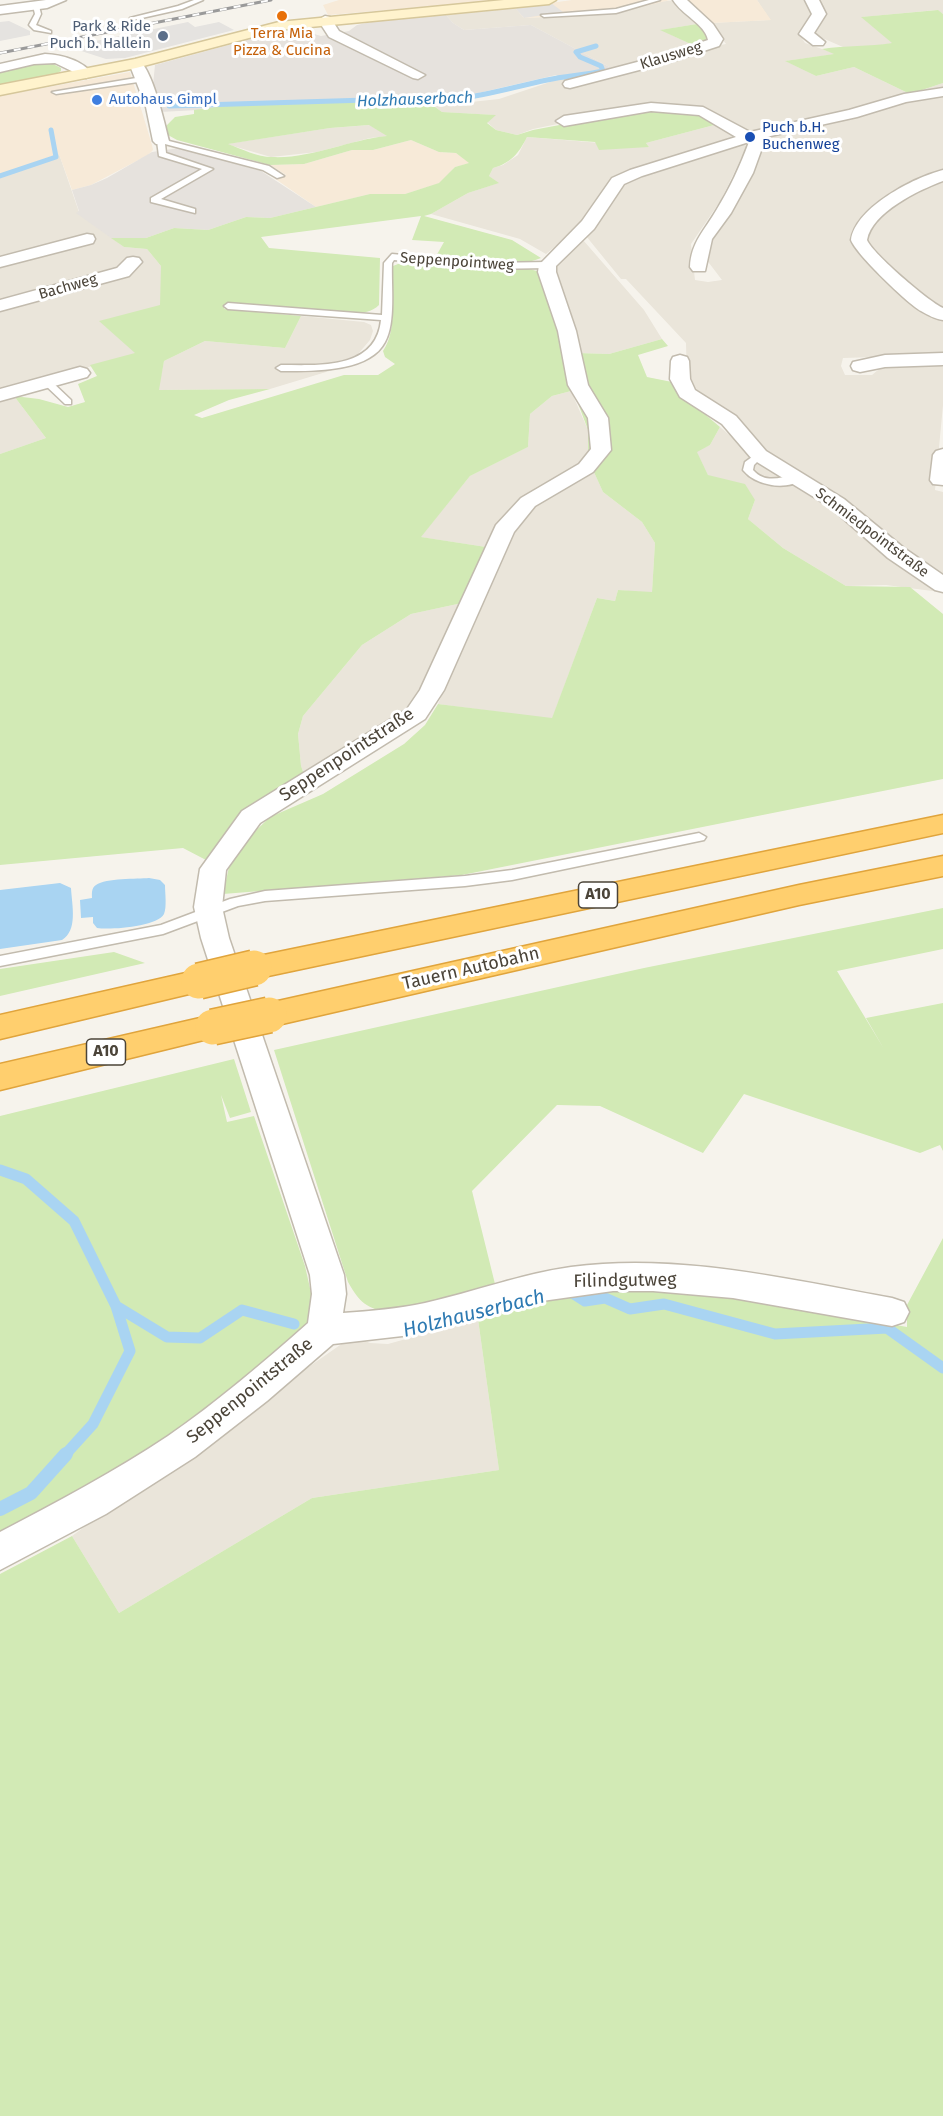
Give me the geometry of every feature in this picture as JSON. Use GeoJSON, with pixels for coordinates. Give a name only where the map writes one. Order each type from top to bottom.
{"type":"FeatureCollection","features":[{"type":"Feature","properties":{"kind":"highway","name":"A10"},"geometry":{"type":"LineString","coordinates":[[0,1027],[254,968],[943,824]]}},
{"type":"Feature","properties":{"kind":"highway","name":"Tauern Autobahn"},"geometry":{"type":"LineString","coordinates":[[0,1077],[799,895],[943,866]]}},
{"type":"Feature","properties":{"kind":"main road"},"geometry":{"type":"LineString","coordinates":[[0,90],[136,63],[258,30],[325,20],[549,0]]}},
{"type":"Feature","properties":{"kind":"street"},"geometry":{"type":"LineString","coordinates":[[0,10],[36,6],[57,0]]}},
{"type":"Feature","properties":{"kind":"street","name":"Klausweg"},"geometry":{"type":"LineString","coordinates":[[570,84],[665,59],[714,42],[715,35],[710,28],[683,6],[680,0]]}},
{"type":"Feature","properties":{"kind":"street"},"geometry":{"type":"LineString","coordinates":[[812,0],[819,14],[806,34],[818,42]]}},
{"type":"Feature","properties":{"kind":"street"},"geometry":{"type":"LineString","coordinates":[[325,20],[334,34],[418,75]]}},
{"type":"Feature","properties":{"kind":"street"},"geometry":{"type":"LineString","coordinates":[[0,68],[35,59],[56,58],[74,63],[86,74]]}},
{"type":"Feature","properties":{"kind":"street"},"geometry":{"type":"LineString","coordinates":[[136,63],[161,141]]}},
{"type":"Feature","properties":{"kind":"street"},"geometry":{"type":"LineString","coordinates":[[549,265],[588,225],[618,182],[636,172],[753,136],[852,114],[904,98],[943,92]]}},
{"type":"Feature","properties":{"kind":"street"},"geometry":{"type":"LineString","coordinates":[[564,121],[651,107],[703,111],[753,136]]}},
{"type":"Feature","properties":{"kind":"street"},"geometry":{"type":"LineString","coordinates":[[699,267],[704,239],[723,213],[745,173],[753,136]]}},
{"type":"Feature","properties":{"kind":"street"},"geometry":{"type":"LineString","coordinates":[[943,175],[894,198],[865,225],[859,234],[859,241],[908,293],[929,310],[943,315]]}},
{"type":"Feature","properties":{"kind":"street"},"geometry":{"type":"LineString","coordinates":[[0,262],[87,239]]}},
{"type":"Feature","properties":{"kind":"street","name":"Bachweg"},"geometry":{"type":"LineString","coordinates":[[0,306],[123,272],[133,262]]}},
{"type":"Feature","properties":{"kind":"street","name":"Seppenpointstraße"},"geometry":{"type":"LineString","coordinates":[[0,1552],[88,1505],[182,1446],[278,1372],[324,1330],[329,1294],[327,1275],[255,1061],[209,911],[213,868],[250,817],[416,714],[432,690],[504,530],[528,502],[586,468],[601,450],[598,417],[578,385],[564,320],[547,272],[549,265]]}},
{"type":"Feature","properties":{"kind":"street"},"geometry":{"type":"LineString","coordinates":[[860,366],[885,361],[943,359]]}},
{"type":"Feature","properties":{"kind":"street","name":"Schmiedpointstraße"},"geometry":{"type":"LineString","coordinates":[[680,361],[680,379],[687,393],[729,420],[759,455],[837,503],[896,553],[943,585]]}},
{"type":"Feature","properties":{"kind":"street"},"geometry":{"type":"LineString","coordinates":[[0,395],[80,373]]}},
{"type":"Feature","properties":{"kind":"street"},"geometry":{"type":"LineString","coordinates":[[940,480],[943,455]]}},
{"type":"Feature","properties":{"kind":"street","name":"Filindgutweg"},"geometry":{"type":"LineString","coordinates":[[324,1330],[422,1318],[515,1291],[574,1280],[627,1277],[719,1282],[892,1312]]}},
{"type":"Feature","properties":{"kind":"lane"},"geometry":{"type":"LineString","coordinates":[[133,18],[180,9],[200,0]]}},
{"type":"Feature","properties":{"kind":"lane"},"geometry":{"type":"LineString","coordinates":[[544,15],[616,11],[657,0]]}},
{"type":"Feature","properties":{"kind":"lane"},"geometry":{"type":"LineString","coordinates":[[36,6],[38,14],[32,25],[36,29],[49,32]]}},
{"type":"Feature","properties":{"kind":"lane"},"geometry":{"type":"LineString","coordinates":[[56,92],[142,79]]}},
{"type":"Feature","properties":{"kind":"lane"},"geometry":{"type":"LineString","coordinates":[[192,211],[154,200],[209,169],[162,154],[161,141],[266,168],[280,176]]}},
{"type":"Feature","properties":{"kind":"lane","name":"Seppenpointweg"},"geometry":{"type":"LineString","coordinates":[[281,368],[305,368],[356,361],[370,355],[381,342],[385,318],[388,263],[392,257],[488,266],[549,265]]}},
{"type":"Feature","properties":{"kind":"lane"},"geometry":{"type":"LineString","coordinates":[[228,306],[385,318]]}},
{"type":"Feature","properties":{"kind":"lane"},"geometry":{"type":"LineString","coordinates":[[48,383],[68,402]]}},
{"type":"Feature","properties":{"kind":"lane"},"geometry":{"type":"LineString","coordinates":[[0,961],[163,929],[235,902],[265,896],[465,881],[512,874],[699,837]]}},
{"type":"Feature","properties":{"kind":"shaded area"},"geometry":{"type":"Polygon","coordinates":[[[339,0],[503,0],[328,15],[323,5],[339,0]]]}},
{"type":"Feature","properties":{"kind":"shaded area"},"geometry":{"type":"Polygon","coordinates":[[[572,0],[670,0],[621,12],[587,15],[524,18],[515,8],[572,0]]]}},
{"type":"Feature","properties":{"kind":"shaded area"},"geometry":{"type":"Polygon","coordinates":[[[677,0],[703,23],[661,30],[695,46],[615,70],[531,25],[464,30],[446,15],[515,8],[524,18],[587,15],[621,12],[657,2],[677,0]]]}},
{"type":"Feature","properties":{"kind":"shaded area"},"geometry":{"type":"Polygon","coordinates":[[[688,0],[757,0],[771,20],[711,23],[687,4],[688,0]]]}},
{"type":"Feature","properties":{"kind":"shaded area"},"geometry":{"type":"Polygon","coordinates":[[[757,0],[807,0],[817,13],[801,37],[805,43],[836,54],[786,61],[816,76],[854,67],[910,94],[943,83],[943,89],[747,133],[709,109],[656,104],[533,129],[517,135],[496,130],[487,122],[494,115],[442,112],[434,106],[499,99],[562,78],[575,85],[697,50],[726,44],[711,23],[770,20],[757,0]]]}},
{"type":"Feature","properties":{"kind":"shaded area"},"geometry":{"type":"Polygon","coordinates":[[[815,0],[943,0],[943,14],[937,10],[862,17],[893,43],[865,48],[843,47],[813,34],[815,0]]]}},
{"type":"Feature","properties":{"kind":"shaded area"},"geometry":{"type":"Polygon","coordinates":[[[551,3],[563,12],[524,18],[515,8],[551,3]]]}},
{"type":"Feature","properties":{"kind":"shaded area"},"geometry":{"type":"Polygon","coordinates":[[[446,15],[464,30],[531,25],[615,70],[569,82],[556,75],[431,104],[413,97],[247,103],[217,109],[160,112],[153,85],[155,65],[273,33],[304,31],[321,36],[349,31],[357,25],[376,21],[446,15]]]}},
{"type":"Feature","properties":{"kind":"shaded area"},"geometry":{"type":"Polygon","coordinates":[[[9,21],[30,31],[30,35],[0,41],[0,22],[9,21]]]}},
{"type":"Feature","properties":{"kind":"shaded area","name":"Park & Ride Puch b. Hallein"},"geometry":{"type":"Polygon","coordinates":[[[188,22],[195,27],[219,22],[234,30],[125,58],[106,59],[72,48],[88,45],[86,43],[188,22]]]}},
{"type":"Feature","properties":{"kind":"shaded area"},"geometry":{"type":"Polygon","coordinates":[[[130,72],[152,145],[153,150],[148,155],[91,185],[72,190],[59,154],[0,174],[0,96],[130,72]]]}},
{"type":"Feature","properties":{"kind":"shaded area"},"geometry":{"type":"Polygon","coordinates":[[[943,95],[943,170],[893,192],[873,208],[853,234],[854,244],[914,306],[931,316],[943,319],[943,355],[843,358],[841,366],[845,375],[872,375],[884,365],[936,364],[943,367],[943,405],[935,490],[943,492],[943,579],[770,456],[748,430],[723,410],[704,400],[687,383],[686,343],[626,279],[621,279],[586,236],[625,182],[743,144],[747,146],[721,200],[691,244],[695,280],[708,282],[722,280],[706,259],[706,245],[736,203],[767,135],[916,98],[943,95]]]}},
{"type":"Feature","properties":{"kind":"shaded area"},"geometry":{"type":"Polygon","coordinates":[[[718,124],[734,136],[630,172],[582,224],[546,254],[520,239],[431,214],[468,193],[498,183],[489,176],[493,168],[503,165],[518,155],[527,137],[649,147],[646,143],[718,124]]]}},
{"type":"Feature","properties":{"kind":"shaded area"},"geometry":{"type":"Polygon","coordinates":[[[370,125],[388,136],[370,138],[317,152],[271,157],[226,144],[330,128],[370,125]]]}},
{"type":"Feature","properties":{"kind":"shaded area"},"geometry":{"type":"Polygon","coordinates":[[[411,140],[439,152],[456,153],[470,163],[455,167],[440,183],[405,194],[370,194],[316,207],[274,178],[286,175],[270,165],[304,164],[352,150],[373,150],[411,140]]]}},
{"type":"Feature","properties":{"kind":"shaded area"},"geometry":{"type":"Polygon","coordinates":[[[179,148],[261,171],[316,207],[270,218],[246,217],[208,230],[174,228],[146,238],[111,238],[76,213],[79,211],[72,190],[107,178],[152,152],[179,148]]]}},
{"type":"Feature","properties":{"kind":"shaded area"},"geometry":{"type":"Polygon","coordinates":[[[59,154],[79,212],[77,212],[124,247],[147,249],[161,266],[161,305],[135,354],[0,392],[0,174],[59,154]]]}},
{"type":"Feature","properties":{"kind":"shaded area"},"geometry":{"type":"Polygon","coordinates":[[[943,179],[943,311],[924,300],[865,240],[867,233],[889,210],[908,196],[943,179]]]}},
{"type":"Feature","properties":{"kind":"shaded area"},"geometry":{"type":"Polygon","coordinates":[[[583,240],[644,310],[662,339],[609,354],[576,353],[553,274],[557,264],[583,240]]]}},
{"type":"Feature","properties":{"kind":"shaded area"},"geometry":{"type":"Polygon","coordinates":[[[301,316],[364,322],[371,325],[373,331],[370,340],[358,354],[336,369],[270,389],[158,390],[164,361],[205,341],[285,348],[301,316]]]}},
{"type":"Feature","properties":{"kind":"shaded area"},"geometry":{"type":"Polygon","coordinates":[[[571,391],[588,430],[590,459],[527,498],[486,547],[420,537],[470,476],[528,447],[530,414],[552,396],[571,391]]]}},
{"type":"Feature","properties":{"kind":"shaded area"},"geometry":{"type":"Polygon","coordinates":[[[14,396],[46,438],[0,454],[0,399],[14,396]]]}},
{"type":"Feature","properties":{"kind":"shaded area"},"geometry":{"type":"Polygon","coordinates":[[[720,427],[765,465],[840,513],[900,563],[940,592],[886,585],[846,586],[783,548],[748,519],[755,500],[708,475],[696,451],[710,445],[720,427]]]}},
{"type":"Feature","properties":{"kind":"shaded area"},"geometry":{"type":"Polygon","coordinates":[[[593,470],[603,492],[642,522],[655,543],[652,593],[618,590],[615,601],[597,598],[552,719],[438,704],[495,572],[521,520],[540,501],[593,470]]]}},
{"type":"Feature","properties":{"kind":"shaded area"},"geometry":{"type":"Polygon","coordinates":[[[462,603],[418,697],[392,723],[305,777],[301,766],[298,734],[303,716],[362,645],[411,614],[462,603]]]}},
{"type":"Feature","properties":{"kind":"shaded area"},"geometry":{"type":"Polygon","coordinates":[[[478,1319],[499,1470],[312,1498],[119,1613],[72,1536],[353,1336],[370,1343],[388,1344],[478,1319]]]}},
{"type":"Feature","properties":{"kind":"green space"},"geometry":{"type":"Polygon","coordinates":[[[938,10],[943,14],[943,83],[910,94],[854,67],[816,76],[785,61],[834,54],[822,49],[892,43],[861,17],[938,10]]]}},
{"type":"Feature","properties":{"kind":"green space"},"geometry":{"type":"Polygon","coordinates":[[[703,23],[713,38],[695,46],[660,30],[703,23]]]}},
{"type":"Feature","properties":{"kind":"green space"},"geometry":{"type":"Polygon","coordinates":[[[49,62],[61,68],[61,71],[54,75],[0,86],[0,72],[49,62]]]}},
{"type":"Feature","properties":{"kind":"green space"},"geometry":{"type":"Polygon","coordinates":[[[413,97],[431,104],[442,112],[496,115],[487,123],[496,130],[517,135],[634,111],[667,111],[677,114],[696,112],[718,124],[646,143],[649,147],[599,150],[595,142],[527,137],[514,157],[493,168],[489,176],[499,183],[468,193],[424,216],[512,240],[541,258],[528,262],[502,265],[435,258],[444,242],[412,240],[421,216],[261,237],[269,248],[380,258],[379,305],[360,313],[347,313],[228,303],[224,309],[301,316],[285,348],[205,341],[164,361],[159,390],[270,389],[229,400],[194,415],[202,418],[344,375],[378,375],[395,364],[385,357],[383,351],[391,332],[393,266],[408,260],[482,269],[537,271],[551,299],[571,391],[552,396],[530,414],[528,447],[470,476],[421,537],[486,547],[462,603],[411,614],[362,645],[303,716],[298,734],[301,766],[305,777],[241,816],[206,860],[183,848],[0,865],[0,454],[46,438],[14,396],[39,399],[68,407],[85,402],[78,384],[97,376],[90,365],[135,353],[99,321],[160,305],[161,266],[147,249],[124,247],[111,238],[146,238],[174,228],[208,230],[246,217],[270,218],[370,194],[405,194],[439,183],[455,167],[469,163],[456,153],[439,152],[411,140],[373,150],[352,150],[304,164],[270,165],[177,140],[168,135],[165,127],[175,117],[194,114],[194,110],[247,103],[413,97]],[[369,125],[330,128],[228,144],[261,156],[287,157],[387,136],[369,125]]]}},
{"type":"Feature","properties":{"kind":"green space"},"geometry":{"type":"Polygon","coordinates":[[[662,339],[668,346],[638,355],[647,377],[672,382],[682,395],[720,427],[710,445],[697,452],[708,475],[745,484],[755,500],[748,519],[783,548],[846,586],[910,587],[943,614],[943,779],[462,875],[223,894],[229,867],[243,843],[270,817],[323,794],[404,744],[425,725],[438,704],[552,718],[597,598],[615,601],[618,590],[652,592],[655,543],[642,522],[603,492],[593,470],[588,452],[588,430],[576,398],[576,353],[609,354],[662,339]]]}},
{"type":"Feature","properties":{"kind":"green space"},"geometry":{"type":"Polygon","coordinates":[[[943,908],[943,949],[837,971],[884,1049],[866,1018],[943,1003],[943,1151],[940,1145],[920,1153],[744,1094],[703,1153],[600,1106],[557,1105],[472,1191],[496,1288],[390,1313],[364,1304],[352,1289],[274,1050],[644,968],[943,908]]]}},
{"type":"Feature","properties":{"kind":"green space"},"geometry":{"type":"Polygon","coordinates":[[[114,952],[145,963],[0,996],[0,969],[114,952]]]}},
{"type":"Feature","properties":{"kind":"green space"},"geometry":{"type":"Polygon","coordinates":[[[234,1059],[251,1112],[230,1118],[221,1095],[227,1122],[254,1116],[305,1266],[312,1297],[310,1320],[299,1339],[158,1452],[0,1543],[0,1116],[234,1059]]]}},
{"type":"Feature","properties":{"kind":"green space"},"geometry":{"type":"Polygon","coordinates":[[[943,1238],[943,2116],[0,2116],[0,1574],[72,1536],[119,1613],[312,1498],[499,1470],[478,1319],[573,1294],[635,1287],[739,1297],[907,1327],[907,1305],[943,1238]]]}},
{"type":"Feature","properties":{"kind":"water"},"geometry":{"type":"Polygon","coordinates":[[[149,878],[160,880],[165,885],[165,911],[160,918],[133,927],[103,929],[97,928],[93,923],[93,917],[81,918],[80,900],[92,898],[94,886],[114,880],[149,878]]]}},
{"type":"Feature","properties":{"kind":"water"},"geometry":{"type":"Polygon","coordinates":[[[60,883],[71,888],[73,917],[67,936],[62,940],[0,949],[0,890],[60,883]]]}},
{"type":"Feature","properties":{"kind":"waterway","name":"Holzhauserbach"},"geometry":{"type":"LineString","coordinates":[[169,106],[457,99],[603,71],[601,66],[580,57],[576,52],[596,46]]}},
{"type":"Feature","properties":{"kind":"waterway","name":"Holzhauserbach"},"geometry":{"type":"LineString","coordinates":[[0,176],[56,157],[51,130]]}},
{"type":"Feature","properties":{"kind":"waterway","name":"Holzhauserbach"},"geometry":{"type":"LineString","coordinates":[[0,1170],[26,1179],[74,1221],[116,1306]]}},
{"type":"Feature","properties":{"kind":"waterway","name":"Holzhauserbach"},"geometry":{"type":"LineString","coordinates":[[564,1293],[571,1292],[585,1301],[605,1298],[630,1309],[664,1304],[775,1334],[887,1328],[943,1368]]}},
{"type":"Feature","properties":{"kind":"waterway","name":"Holzhauserbach"},"geometry":{"type":"LineString","coordinates":[[64,1456],[93,1424],[130,1351],[116,1306]]}},
{"type":"Feature","properties":{"kind":"waterway","name":"Holzhauserbach"},"geometry":{"type":"LineString","coordinates":[[116,1306],[167,1337],[200,1338],[242,1310],[294,1324]]}},
{"type":"Feature","properties":{"kind":"waterway","name":"Holzhauserbach"},"geometry":{"type":"LineString","coordinates":[[0,1509],[31,1493],[66,1454]]}},
{"type":"Feature","properties":{"kind":"railway"},"geometry":{"type":"LineString","coordinates":[[0,53],[271,0]]}},
{"type":"Feature","properties":{"kind":"place","name":"Terra Mia Pizza & Cucina"},"geometry":{"type":"Point","coordinates":[282,16]}},
{"type":"Feature","properties":{"kind":"place","name":"Park & Ride Puch b. Hallein"},"geometry":{"type":"Point","coordinates":[163,36]}},
{"type":"Feature","properties":{"kind":"place","name":"Autohaus Gimpl"},"geometry":{"type":"Point","coordinates":[97,100]}},
{"type":"Feature","properties":{"kind":"place","name":"Puch b.H. Buchenweg"},"geometry":{"type":"Point","coordinates":[750,137]}}]}
